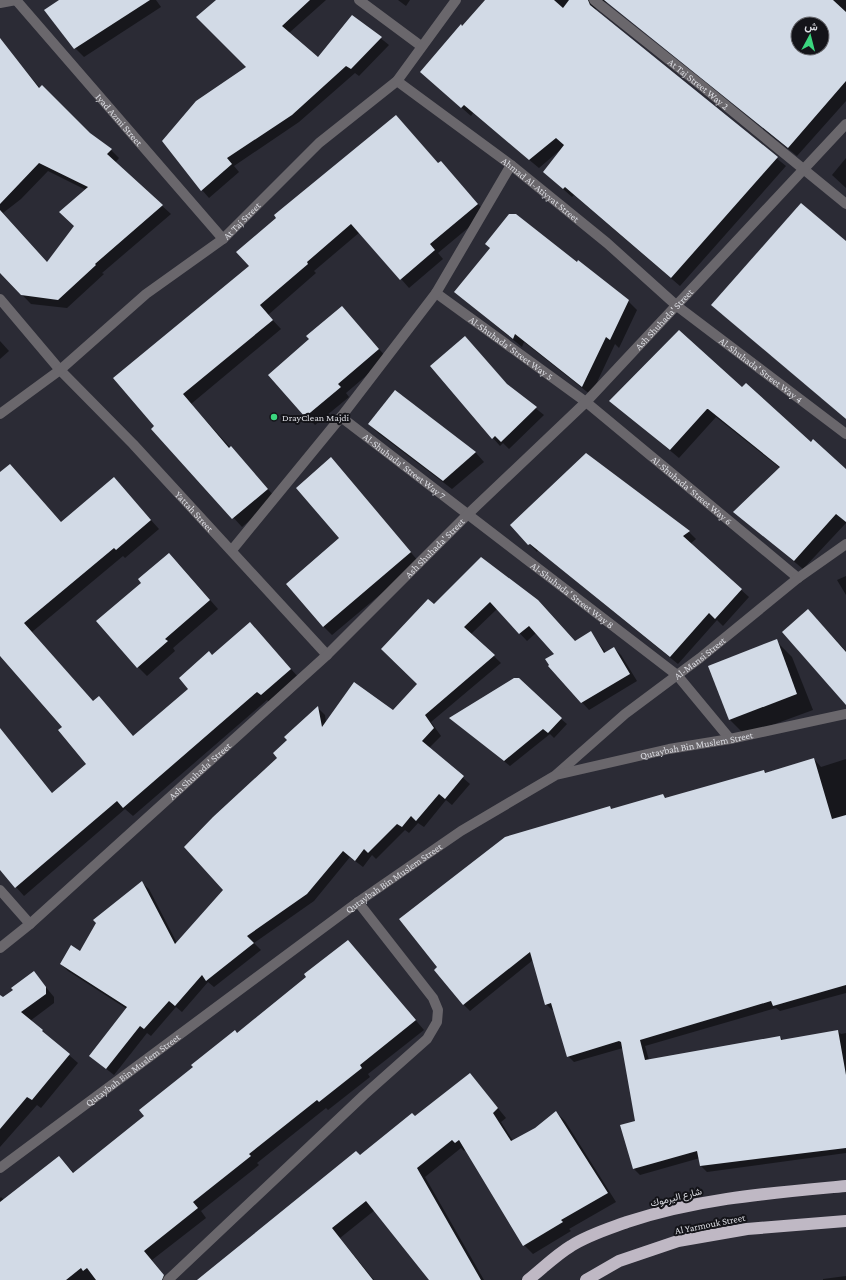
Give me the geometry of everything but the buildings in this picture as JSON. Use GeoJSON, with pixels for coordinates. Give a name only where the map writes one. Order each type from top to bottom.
{"type":"FeatureCollection","features":[{"type":"Feature","properties":{"kind":"highway","name":"شارع اليرموك"},"geometry":{"type":"LineString","coordinates":[[528,1280],[570,1246],[599,1232],[639,1218],[678,1207],[726,1198],[846,1186]]}},
{"type":"Feature","properties":{"kind":"highway","name":"Al Yarmouk Street"},"geometry":{"type":"LineString","coordinates":[[586,1280],[620,1261],[678,1242],[747,1228],[846,1221]]}},
{"type":"Feature","properties":{"kind":"street"},"geometry":{"type":"LineString","coordinates":[[0,3],[16,0]]}},
{"type":"Feature","properties":{"kind":"street","name":"Iyad Azmi Street"},"geometry":{"type":"LineString","coordinates":[[16,0],[223,239]]}},
{"type":"Feature","properties":{"kind":"street"},"geometry":{"type":"LineString","coordinates":[[359,0],[421,46]]}},
{"type":"Feature","properties":{"kind":"street","name":"At Taj Street"},"geometry":{"type":"LineString","coordinates":[[0,414],[60,370],[146,294],[223,239],[319,143],[397,81],[421,46],[456,0]]}},
{"type":"Feature","properties":{"kind":"street","name":"At Taj Street Way 2"},"geometry":{"type":"LineString","coordinates":[[594,0],[846,204]]}},
{"type":"Feature","properties":{"kind":"street","name":"Ahmad Al-Atiyyat Street"},"geometry":{"type":"LineString","coordinates":[[397,81],[511,165],[608,243],[677,306]]}},
{"type":"Feature","properties":{"kind":"street","name":"Ash Shuhada' Street"},"geometry":{"type":"LineString","coordinates":[[0,948],[30,924],[327,656],[467,514],[586,402],[677,306],[802,169],[846,124]]}},
{"type":"Feature","properties":{"kind":"street"},"geometry":{"type":"LineString","coordinates":[[232,550],[341,417],[436,294],[511,165]]}},
{"type":"Feature","properties":{"kind":"street","name":"Al-Shuhada' Street Way 5"},"geometry":{"type":"LineString","coordinates":[[436,294],[586,402]]}},
{"type":"Feature","properties":{"kind":"street","name":"Yattah Street"},"geometry":{"type":"LineString","coordinates":[[0,299],[60,370],[133,444],[232,550],[327,656]]}},
{"type":"Feature","properties":{"kind":"street","name":"Al-Shuhada' Street Way 4"},"geometry":{"type":"LineString","coordinates":[[677,306],[846,434]]}},
{"type":"Feature","properties":{"kind":"street","name":"Al-Shuhada' Street Way 6"},"geometry":{"type":"LineString","coordinates":[[586,402],[798,578]]}},
{"type":"Feature","properties":{"kind":"street","name":"Al-Shuhada' Street Way 7"},"geometry":{"type":"LineString","coordinates":[[341,417],[467,514]]}},
{"type":"Feature","properties":{"kind":"street","name":"Al-Shuhada' Street Way 8"},"geometry":{"type":"LineString","coordinates":[[467,514],[678,674],[730,739]]}},
{"type":"Feature","properties":{"kind":"street","name":"Al-Mansi Street"},"geometry":{"type":"LineString","coordinates":[[556,775],[625,714],[700,658],[798,578],[846,544]]}},
{"type":"Feature","properties":{"kind":"street","name":"Qutaybah Bin Muslem Street"},"geometry":{"type":"LineString","coordinates":[[0,1168],[358,902],[461,831],[556,775],[669,749],[730,739],[846,714]]}},
{"type":"Feature","properties":{"kind":"street"},"geometry":{"type":"LineString","coordinates":[[0,890],[30,924]]}},
{"type":"Feature","properties":{"kind":"street"},"geometry":{"type":"LineString","coordinates":[[168,1280],[364,1095],[427,1039],[437,1022],[438,1010],[433,998],[358,902]]}},
{"type":"Feature","properties":{"kind":"place","name":"DrayClean Majdi"},"geometry":{"type":"Point","coordinates":[274,417]}}]}
